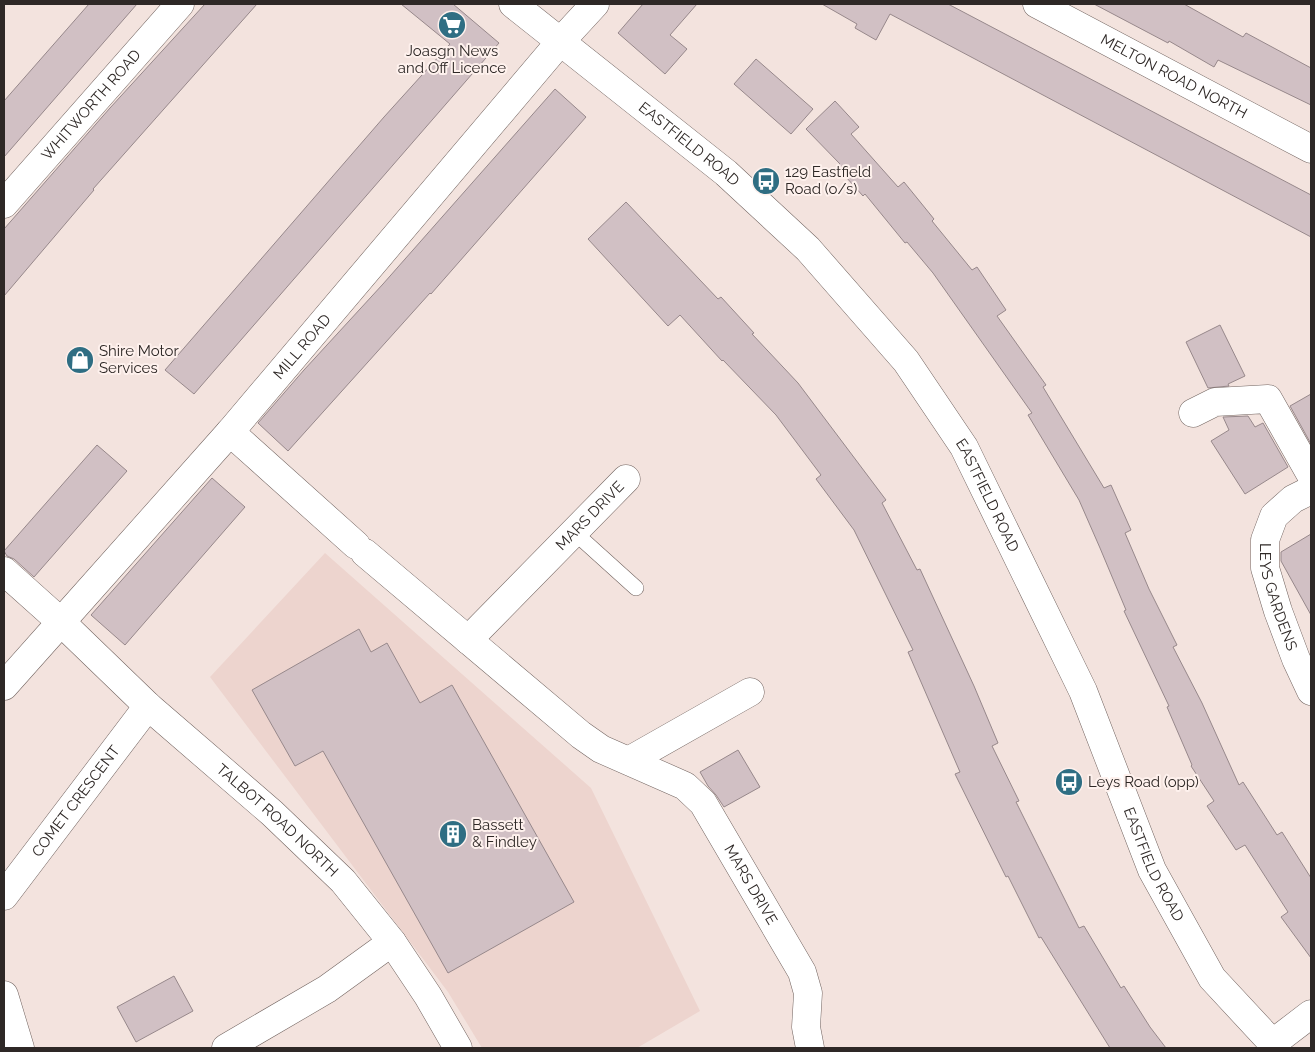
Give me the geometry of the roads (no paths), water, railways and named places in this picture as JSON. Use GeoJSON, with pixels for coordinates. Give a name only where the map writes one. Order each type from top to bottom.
{"type":"FeatureCollection","features":[{"type":"Feature","properties":{"kind":"street","name":"WHITWORTH ROAD"},"geometry":{"type":"LineString","coordinates":[[4,204],[180,4]]}},
{"type":"Feature","properties":{"kind":"street","name":"EASTFIELD ROAD"},"geometry":{"type":"LineString","coordinates":[[513,4],[726,173],[802,242],[906,361],[964,448],[1083,691],[1152,870],[1212,978],[1275,1046]]}},
{"type":"Feature","properties":{"kind":"street","name":"MILL ROAD"},"geometry":{"type":"LineString","coordinates":[[4,686],[230,432],[560,42],[595,4]]}},
{"type":"Feature","properties":{"kind":"street","name":"MELTON ROAD NORTH"},"geometry":{"type":"LineString","coordinates":[[1037,4],[1311,150]]}},
{"type":"Feature","properties":{"kind":"street"},"geometry":{"type":"LineString","coordinates":[[1193,412],[1215,402],[1268,399],[1311,475]]}},
{"type":"Feature","properties":{"kind":"street","name":"MARS DRIVE"},"geometry":{"type":"LineString","coordinates":[[230,432],[361,549],[581,735],[601,749],[686,786],[703,803],[802,972],[808,993],[806,1027],[810,1048]]}},
{"type":"Feature","properties":{"kind":"street","name":"MARS DRIVE"},"geometry":{"type":"LineString","coordinates":[[468,640],[626,479]]}},
{"type":"Feature","properties":{"kind":"street","name":"LEYS GARDENS"},"geometry":{"type":"LineString","coordinates":[[1311,490],[1293,499],[1274,516],[1264,540],[1265,568],[1278,611],[1296,659],[1311,691]]}},
{"type":"Feature","properties":{"kind":"street","name":"TALBOT ROAD NORTH"},"geometry":{"type":"LineString","coordinates":[[4,571],[61,622],[148,706],[272,813],[343,881],[392,942],[428,996],[458,1048]]}},
{"type":"Feature","properties":{"kind":"street"},"geometry":{"type":"LineString","coordinates":[[630,760],[750,692]]}},
{"type":"Feature","properties":{"kind":"street","name":"COMET CRESCENT"},"geometry":{"type":"LineString","coordinates":[[4,896],[148,706]]}},
{"type":"Feature","properties":{"kind":"street"},"geometry":{"type":"LineString","coordinates":[[226,1048],[327,989],[392,942]]}},
{"type":"Feature","properties":{"kind":"street"},"geometry":{"type":"LineString","coordinates":[[4,995],[20,1048]]}},
{"type":"Feature","properties":{"kind":"street"},"geometry":{"type":"LineString","coordinates":[[1275,1046],[1311,1014]]}},
{"type":"Feature","properties":{"kind":"lane"},"geometry":{"type":"LineString","coordinates":[[574,532],[636,588]]}},
{"type":"Feature","properties":{"kind":"place","name":"Joasgn News and Off Licence"},"geometry":{"type":"Point","coordinates":[452,25]}},
{"type":"Feature","properties":{"kind":"place","name":"129 Eastfield Road (o/s)"},"geometry":{"type":"Point","coordinates":[766,181]}},
{"type":"Feature","properties":{"kind":"place","name":"Shire Motor Services"},"geometry":{"type":"Point","coordinates":[80,360]}},
{"type":"Feature","properties":{"kind":"place","name":"Leys Road (opp)"},"geometry":{"type":"Point","coordinates":[1069,782]}},
{"type":"Feature","properties":{"kind":"place","name":"Bassett & Findley"},"geometry":{"type":"Point","coordinates":[453,834]}}]}
